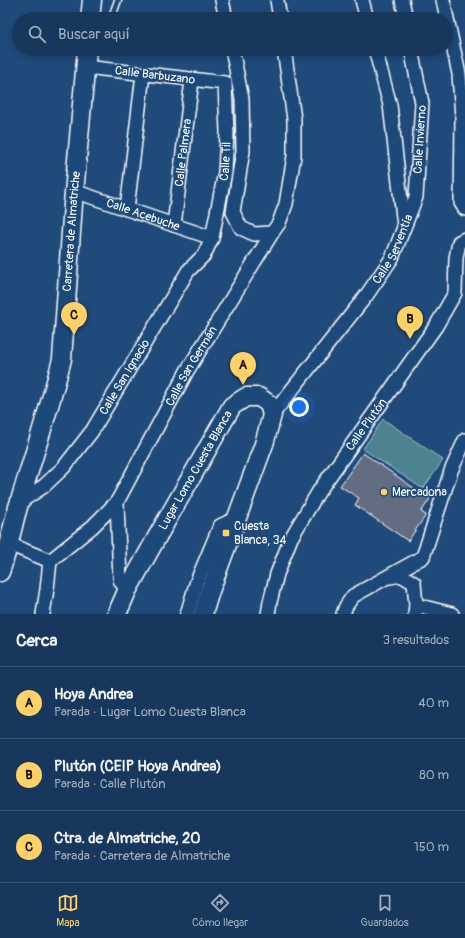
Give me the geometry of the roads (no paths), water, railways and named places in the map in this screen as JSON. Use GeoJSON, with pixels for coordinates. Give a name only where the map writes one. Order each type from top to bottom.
{"type":"FeatureCollection","features":[{"type":"Feature","properties":{"kind":"main road"},"geometry":{"type":"LineString","coordinates":[[91,12],[92,0]]}},
{"type":"Feature","properties":{"kind":"main road","name":"Carretera de Almatriche"},"geometry":{"type":"LineString","coordinates":[[4,542],[3,539],[18,508],[56,383],[62,358],[74,191],[86,56]]}},
{"type":"Feature","properties":{"kind":"main road","name":"Lugar Lomo Cuesta Blanca"},"geometry":{"type":"LineString","coordinates":[[117,614],[127,591],[232,406],[246,397],[259,397],[269,404],[272,415]]}},
{"type":"Feature","properties":{"kind":"main road"},"geometry":{"type":"LineString","coordinates":[[203,614],[264,444],[272,415]]}},
{"type":"Feature","properties":{"kind":"main road"},"geometry":{"type":"LineString","coordinates":[[0,572],[4,542]]}},
{"type":"Feature","properties":{"kind":"street"},"geometry":{"type":"LineString","coordinates":[[222,0],[225,12]]}},
{"type":"Feature","properties":{"kind":"street"},"geometry":{"type":"LineString","coordinates":[[277,0],[279,12]]}},
{"type":"Feature","properties":{"kind":"street"},"geometry":{"type":"LineString","coordinates":[[362,0],[365,12]]}},
{"type":"Feature","properties":{"kind":"street"},"geometry":{"type":"LineString","coordinates":[[402,0],[405,12]]}},
{"type":"Feature","properties":{"kind":"street"},"geometry":{"type":"LineString","coordinates":[[443,0],[446,12]]}},
{"type":"Feature","properties":{"kind":"street"},"geometry":{"type":"LineString","coordinates":[[453,46],[459,74],[462,117],[461,203],[465,209]]}},
{"type":"Feature","properties":{"kind":"street"},"geometry":{"type":"LineString","coordinates":[[233,56],[242,99],[243,151],[233,212],[241,228],[254,234],[272,233],[279,224],[286,204],[294,156],[294,119],[285,56]]}},
{"type":"Feature","properties":{"kind":"street","name":"Calle Serventía"},"geometry":{"type":"LineString","coordinates":[[272,415],[366,296],[392,258],[404,228],[390,105],[377,56]]}},
{"type":"Feature","properties":{"kind":"street","name":"Calle Invierno"},"geometry":{"type":"LineString","coordinates":[[404,228],[416,197],[422,103],[413,56]]}},
{"type":"Feature","properties":{"kind":"street","name":"Calle Barbuzano"},"geometry":{"type":"LineString","coordinates":[[85,67],[225,84]]}},
{"type":"Feature","properties":{"kind":"street"},"geometry":{"type":"LineString","coordinates":[[127,209],[143,74]]}},
{"type":"Feature","properties":{"kind":"street","name":"Calle Palmera"},"geometry":{"type":"LineString","coordinates":[[174,225],[192,80]]}},
{"type":"Feature","properties":{"kind":"street","name":"Calle Til"},"geometry":{"type":"LineString","coordinates":[[212,238],[225,172],[227,134],[225,84]]}},
{"type":"Feature","properties":{"kind":"street","name":"Calle Acebuche"},"geometry":{"type":"LineString","coordinates":[[74,191],[212,238]]}},
{"type":"Feature","properties":{"kind":"street","name":"Calle San Germán"},"geometry":{"type":"LineString","coordinates":[[50,562],[92,527],[117,502],[187,371],[272,233]]}},
{"type":"Feature","properties":{"kind":"street","name":"Calle San Ignacio"},"geometry":{"type":"LineString","coordinates":[[18,508],[64,467],[92,431],[188,271],[204,255],[212,238]]}},
{"type":"Feature","properties":{"kind":"street","name":"Calle Plutón"},"geometry":{"type":"LineString","coordinates":[[268,614],[276,574],[291,538],[319,491],[436,326],[455,292],[456,258],[459,242],[465,239]]}},
{"type":"Feature","properties":{"kind":"street"},"geometry":{"type":"LineString","coordinates":[[343,614],[346,606],[353,596],[423,558],[451,471],[465,440]]}},
{"type":"Feature","properties":{"kind":"street"},"geometry":{"type":"LineString","coordinates":[[117,502],[120,580],[127,591]]}},
{"type":"Feature","properties":{"kind":"street"},"geometry":{"type":"LineString","coordinates":[[187,614],[197,581],[220,526],[237,518]]}},
{"type":"Feature","properties":{"kind":"street"},"geometry":{"type":"LineString","coordinates":[[4,542],[50,562],[42,614]]}},
{"type":"Feature","properties":{"kind":"street"},"geometry":{"type":"LineString","coordinates":[[387,578],[402,575],[414,583],[415,610],[452,614]]}},
{"type":"Feature","properties":{"kind":"lane"},"geometry":{"type":"LineString","coordinates":[[114,12],[118,0]]}},
{"type":"Feature","properties":{"kind":"place","name":"Ctra. de Almatriche, 20"},"geometry":{"type":"Point","coordinates":[74,335]}},
{"type":"Feature","properties":{"kind":"place","name":"Plutón (CEIP Hoya Andrea)"},"geometry":{"type":"Point","coordinates":[410,339]}},
{"type":"Feature","properties":{"kind":"place","name":"Hoya Andrea"},"geometry":{"type":"Point","coordinates":[243,385]}},
{"type":"Feature","properties":{"kind":"place","name":"Mercadona"},"geometry":{"type":"Point","coordinates":[384,492]}},
{"type":"Feature","properties":{"kind":"place","name":"Cuesta Blanca, 34"},"geometry":{"type":"Point","coordinates":[226,533]}}]}
